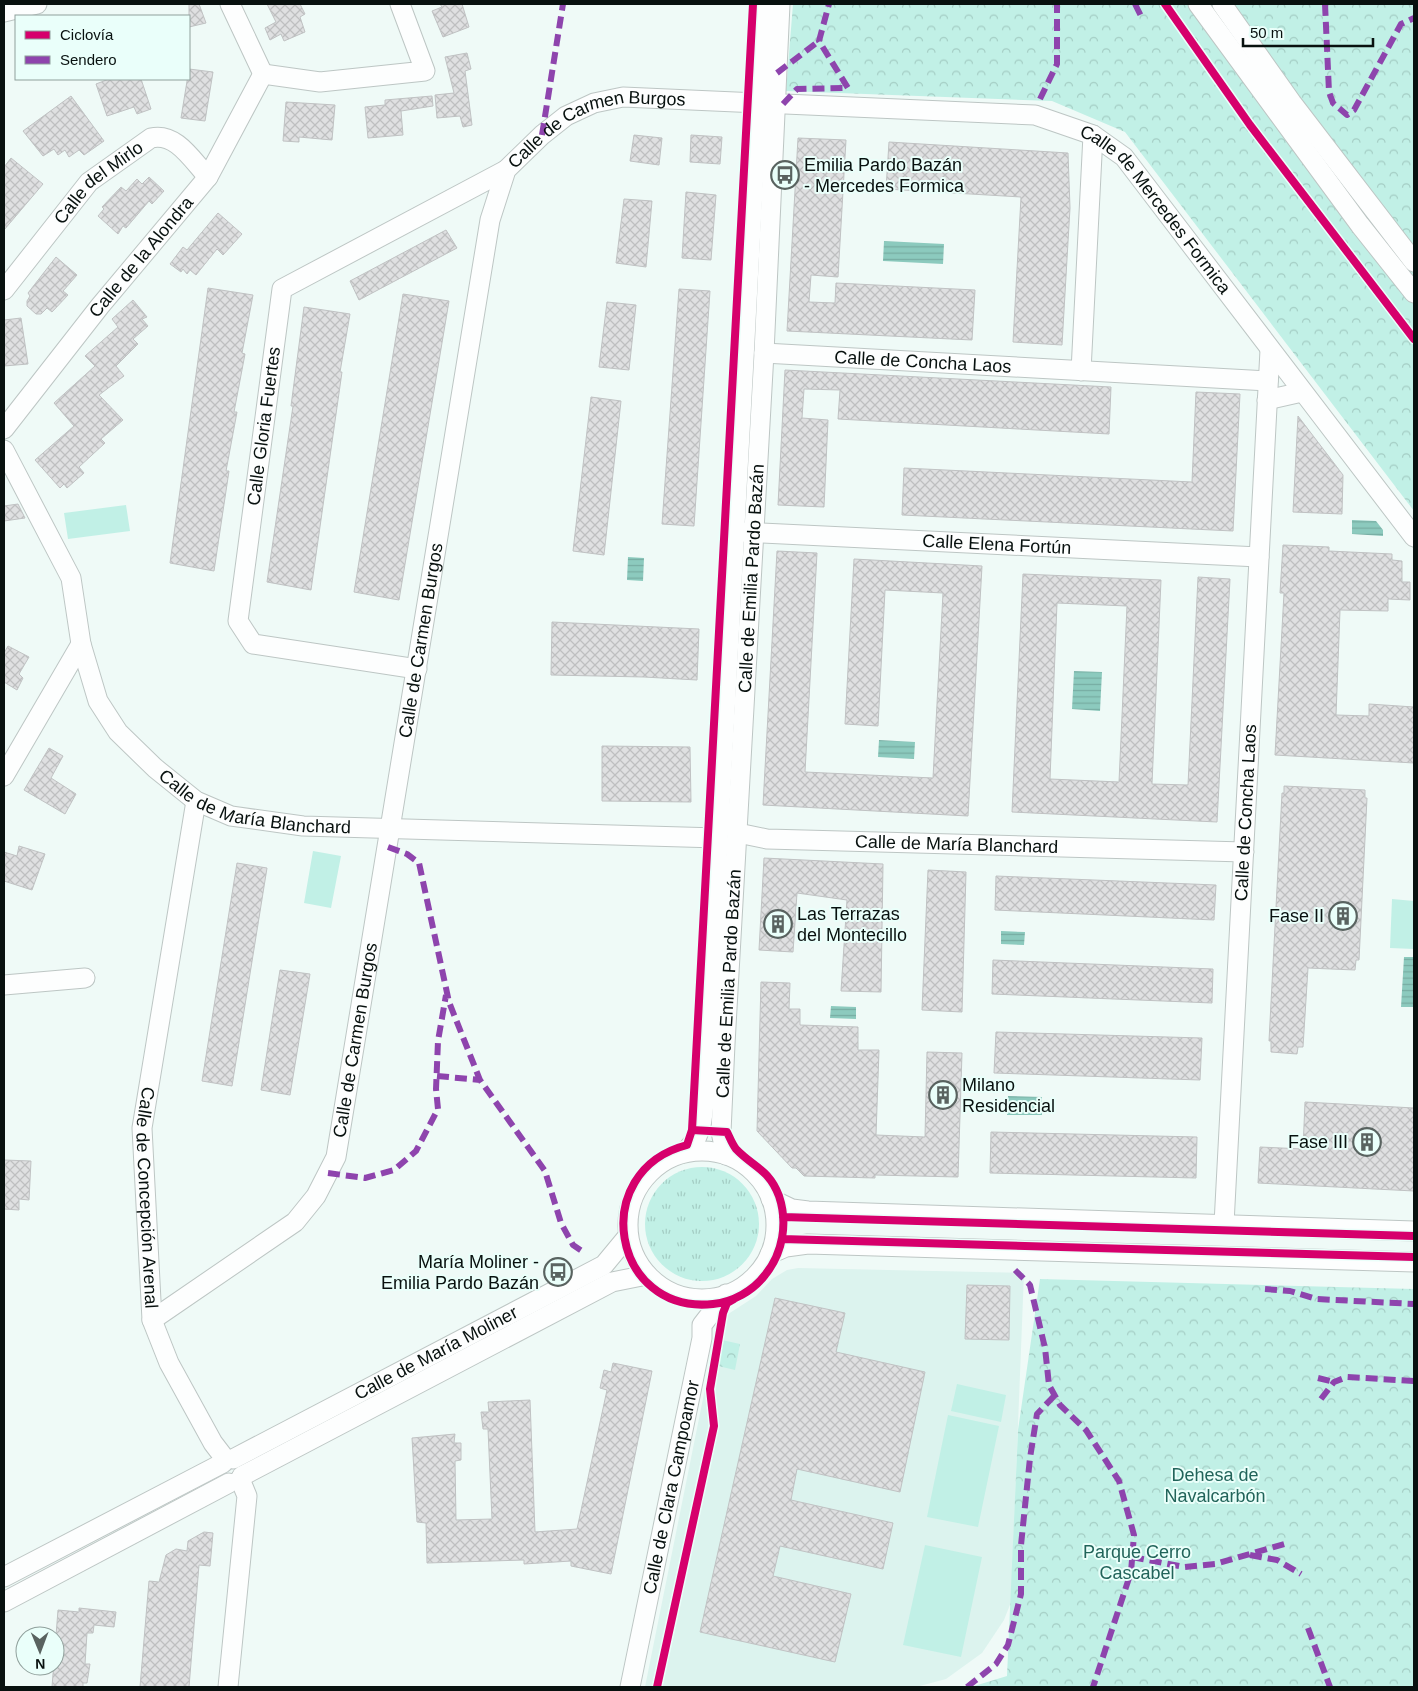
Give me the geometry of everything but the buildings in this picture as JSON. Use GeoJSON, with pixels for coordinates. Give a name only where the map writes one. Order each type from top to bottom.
{"type":"FeatureCollection","features":[{"type":"Feature","properties":{"kind":"street"},"geometry":{"type":"LineString","coordinates":[[4,12],[37,4]]}},
{"type":"Feature","properties":{"kind":"street"},"geometry":{"type":"LineString","coordinates":[[230,4],[263,74],[320,82],[425,71],[400,4]]}},
{"type":"Feature","properties":{"kind":"street","name":"Calle de Emilia Pardo Bazán"},"geometry":{"type":"LineString","coordinates":[[726,1154],[721,1132],[764,354],[766,104],[763,4]]}},
{"type":"Feature","properties":{"kind":"street","name":"Calle de Emilia Pardo Bazán"},"geometry":{"type":"LineString","coordinates":[[682,1153],[694,1143],[702,1121],[734,532],[766,104],[780,4]]}},
{"type":"Feature","properties":{"kind":"street"},"geometry":{"type":"LineString","coordinates":[[1198,4],[1354,217],[1414,293]]}},
{"type":"Feature","properties":{"kind":"street"},"geometry":{"type":"LineString","coordinates":[[1222,4],[1292,103],[1414,262]]}},
{"type":"Feature","properties":{"kind":"street","name":"Calle de la Alondra"},"geometry":{"type":"LineString","coordinates":[[4,429],[100,306],[208,177],[263,74]]}},
{"type":"Feature","properties":{"kind":"street","name":"Calle de Carmen Burgos"},"geometry":{"type":"LineString","coordinates":[[152,1320],[294,1222],[316,1196],[336,1157],[392,827],[490,220],[506,170],[542,135],[566,116],[594,103],[623,98],[766,104]]}},
{"type":"Feature","properties":{"kind":"street","name":"Calle de Mercedes Formica"},"geometry":{"type":"LineString","coordinates":[[766,104],[1035,115],[1093,135],[1124,157],[1414,537]]}},
{"type":"Feature","properties":{"kind":"street","name":"Calle del Mirlo"},"geometry":{"type":"LineString","coordinates":[[4,290],[89,182],[151,138],[162,135],[175,141],[208,177]]}},
{"type":"Feature","properties":{"kind":"street"},"geometry":{"type":"LineString","coordinates":[[1081,371],[1093,135]]}},
{"type":"Feature","properties":{"kind":"street","name":"Calle Gloria Fuertes"},"geometry":{"type":"LineString","coordinates":[[417,669],[253,644],[238,621],[282,289],[506,170]]}},
{"type":"Feature","properties":{"kind":"street","name":"Calle de Concha Laos"},"geometry":{"type":"LineString","coordinates":[[1224,1224],[1270,350]]}},
{"type":"Feature","properties":{"kind":"street","name":"Calle de Concha Laos"},"geometry":{"type":"LineString","coordinates":[[764,354],[1268,381]]}},
{"type":"Feature","properties":{"kind":"street"},"geometry":{"type":"LineString","coordinates":[[1267,400],[1302,392]]}},
{"type":"Feature","properties":{"kind":"street","name":"Calle de María Blanchard"},"geometry":{"type":"LineString","coordinates":[[4,450],[71,578],[80,644],[98,701],[118,732],[155,768],[196,801],[231,816],[303,826],[392,827],[718,838]]}},
{"type":"Feature","properties":{"kind":"street","name":"Calle Elena Fortún"},"geometry":{"type":"LineString","coordinates":[[734,532],[1259,557]]}},
{"type":"Feature","properties":{"kind":"street"},"geometry":{"type":"LineString","coordinates":[[4,776],[80,644]]}},
{"type":"Feature","properties":{"kind":"street"},"geometry":{"type":"LineString","coordinates":[[722,771],[730,800],[729,819],[731,826],[738,833]]}},
{"type":"Feature","properties":{"kind":"street","name":"Calle de Concepción Arenal"},"geometry":{"type":"LineString","coordinates":[[196,801],[142,1128],[152,1320],[169,1363],[213,1443],[227,1461]]}},
{"type":"Feature","properties":{"kind":"street","name":"Calle de María Blanchard"},"geometry":{"type":"LineString","coordinates":[[738,833],[767,839],[1244,852]]}},
{"type":"Feature","properties":{"kind":"street"},"geometry":{"type":"LineString","coordinates":[[4,985],[85,978]]}},
{"type":"Feature","properties":{"kind":"street"},"geometry":{"type":"LineString","coordinates":[[682,1296],[702,1325],[726,1294],[752,1278],[770,1254],[776,1227],[772,1200],[754,1172],[726,1154],[704,1151],[682,1153],[662,1162],[646,1176],[634,1194],[628,1215],[628,1236],[635,1257],[648,1275],[660,1285],[682,1296],[698,1298],[726,1294]]}},
{"type":"Feature","properties":{"kind":"street"},"geometry":{"type":"LineString","coordinates":[[772,1200],[792,1209],[808,1211],[1414,1230]]}},
{"type":"Feature","properties":{"kind":"street","name":"Calle de María Moliner"},"geometry":{"type":"LineString","coordinates":[[4,1577],[604,1265],[628,1236]]}},
{"type":"Feature","properties":{"kind":"street"},"geometry":{"type":"LineString","coordinates":[[770,1254],[786,1247],[808,1244],[1414,1262]]}},
{"type":"Feature","properties":{"kind":"street","name":"Calle de María Moliner"},"geometry":{"type":"LineString","coordinates":[[4,1602],[612,1282],[648,1275]]}},
{"type":"Feature","properties":{"kind":"street","name":"Calle de Clara Campoamor"},"geometry":{"type":"LineString","coordinates":[[630,1687],[702,1338],[702,1325]]}},
{"type":"Feature","properties":{"kind":"street"},"geometry":{"type":"LineString","coordinates":[[227,1461],[220,1474],[237,1479],[247,1496],[228,1687]]}},
{"type":"Feature","properties":{"kind":"shaded area"},"geometry":{"type":"Polygon","coordinates":[[[884,241],[944,244],[943,264],[883,261],[884,241]]]}},
{"type":"Feature","properties":{"kind":"shaded area"},"geometry":{"type":"Polygon","coordinates":[[[1352,520],[1376,521],[1383,530],[1383,536],[1352,534],[1352,520]]]}},
{"type":"Feature","properties":{"kind":"shaded area"},"geometry":{"type":"Polygon","coordinates":[[[628,557],[644,558],[643,581],[627,580],[628,557]]]}},
{"type":"Feature","properties":{"kind":"shaded area"},"geometry":{"type":"Polygon","coordinates":[[[1074,671],[1102,672],[1100,711],[1072,709],[1074,671]]]}},
{"type":"Feature","properties":{"kind":"shaded area"},"geometry":{"type":"Polygon","coordinates":[[[879,740],[915,742],[914,759],[878,757],[879,740]]]}},
{"type":"Feature","properties":{"kind":"shaded area"},"geometry":{"type":"Polygon","coordinates":[[[1001,931],[1025,932],[1024,945],[1001,944],[1001,931]]]}},
{"type":"Feature","properties":{"kind":"shaded area"},"geometry":{"type":"Polygon","coordinates":[[[1404,957],[1414,957],[1414,1007],[1401,1007],[1404,957]]]}},
{"type":"Feature","properties":{"kind":"shaded area"},"geometry":{"type":"Polygon","coordinates":[[[831,1006],[856,1007],[856,1019],[830,1018],[831,1006]]]}},
{"type":"Feature","properties":{"kind":"shaded area"},"geometry":{"type":"Polygon","coordinates":[[[1008,1096],[1042,1097],[1042,1115],[1007,1115],[1008,1096]]]}},
{"type":"Feature","properties":{"kind":"shaded area"},"geometry":{"type":"Polygon","coordinates":[[[798,1268],[1024,1273],[1011,1602],[1004,1620],[982,1653],[946,1679],[916,1687],[645,1687],[717,1329],[722,1318],[756,1296],[772,1279],[787,1270],[798,1268]]]}},
{"type":"Feature","properties":{"kind":"green space"},"geometry":{"type":"Polygon","coordinates":[[[793,4],[1414,4],[1414,511],[1125,132],[1052,101],[786,91],[793,4]]]}},
{"type":"Feature","properties":{"kind":"green space"},"geometry":{"type":"Polygon","coordinates":[[[126,505],[130,531],[68,539],[64,513],[126,505]]]}},
{"type":"Feature","properties":{"kind":"green space"},"geometry":{"type":"Polygon","coordinates":[[[313,851],[341,856],[331,908],[304,903],[313,851]]]}},
{"type":"Feature","properties":{"kind":"green space"},"geometry":{"type":"Polygon","coordinates":[[[1392,899],[1414,901],[1414,949],[1390,948],[1392,899]]]}},
{"type":"Feature","properties":{"kind":"green space"},"geometry":{"type":"Polygon","coordinates":[[[702,1167],[724,1171],[742,1184],[755,1202],[759,1224],[755,1246],[742,1264],[724,1277],[702,1281],[680,1277],[662,1264],[649,1246],[645,1224],[649,1202],[662,1184],[680,1171],[702,1167]]]}},
{"type":"Feature","properties":{"kind":"green space","name":"Dehesa de Navalcarbón"},"geometry":{"type":"Polygon","coordinates":[[[1040,1279],[1414,1289],[1414,1687],[971,1687],[1007,1676],[1018,1430],[1040,1279]]]}},
{"type":"Feature","properties":{"kind":"green space"},"geometry":{"type":"Polygon","coordinates":[[[722,1340],[740,1344],[735,1370],[718,1366],[722,1340]]]}},
{"type":"Feature","properties":{"kind":"green space"},"geometry":{"type":"Polygon","coordinates":[[[957,1384],[1006,1395],[1001,1422],[951,1411],[957,1384]]]}},
{"type":"Feature","properties":{"kind":"green space"},"geometry":{"type":"Polygon","coordinates":[[[948,1415],[999,1426],[978,1527],[927,1517],[948,1415]]]}},
{"type":"Feature","properties":{"kind":"green space"},"geometry":{"type":"Polygon","coordinates":[[[925,1545],[982,1557],[961,1657],[903,1645],[925,1545]]]}},
{"type":"Feature","properties":{"kind":"marked path"},"geometry":{"type":"LineString","coordinates":[[542,135],[563,4]]}},
{"type":"Feature","properties":{"kind":"marked path"},"geometry":{"type":"LineString","coordinates":[[783,104],[797,89],[848,88],[819,41],[829,4]]}},
{"type":"Feature","properties":{"kind":"marked path"},"geometry":{"type":"LineString","coordinates":[[1040,99],[1057,64],[1057,4]]}},
{"type":"Feature","properties":{"kind":"marked path"},"geometry":{"type":"LineString","coordinates":[[1135,4],[1141,16]]}},
{"type":"Feature","properties":{"kind":"marked path"},"geometry":{"type":"LineString","coordinates":[[1325,4],[1329,92],[1333,103],[1347,115],[1354,110],[1401,24],[1414,18]]}},
{"type":"Feature","properties":{"kind":"marked path"},"geometry":{"type":"LineString","coordinates":[[777,73],[819,41]]}},
{"type":"Feature","properties":{"kind":"marked path"},"geometry":{"type":"LineString","coordinates":[[388,847],[407,854],[419,863],[449,1002],[480,1080],[545,1171],[561,1223],[573,1245],[585,1253]]}},
{"type":"Feature","properties":{"kind":"marked path"},"geometry":{"type":"LineString","coordinates":[[328,1173],[365,1178],[394,1170],[416,1151],[438,1109],[436,1089],[438,1041],[446,995]]}},
{"type":"Feature","properties":{"kind":"marked path"},"geometry":{"type":"LineString","coordinates":[[437,1076],[480,1080]]}},
{"type":"Feature","properties":{"kind":"marked path"},"geometry":{"type":"LineString","coordinates":[[1015,1270],[1030,1285],[1045,1348],[1049,1385],[1060,1405],[1086,1430],[1119,1481],[1134,1535],[1131,1572],[1093,1687]]}},
{"type":"Feature","properties":{"kind":"marked path"},"geometry":{"type":"LineString","coordinates":[[1265,1289],[1290,1291],[1316,1299],[1414,1304]]}},
{"type":"Feature","properties":{"kind":"marked path"},"geometry":{"type":"LineString","coordinates":[[1321,1399],[1334,1382],[1347,1377],[1414,1381]]}},
{"type":"Feature","properties":{"kind":"marked path"},"geometry":{"type":"LineString","coordinates":[[1318,1378],[1334,1382]]}},
{"type":"Feature","properties":{"kind":"marked path"},"geometry":{"type":"LineString","coordinates":[[967,1687],[996,1664],[1008,1645],[1021,1594],[1021,1545],[1030,1458],[1037,1414],[1055,1395]]}},
{"type":"Feature","properties":{"kind":"marked path"},"geometry":{"type":"LineString","coordinates":[[1132,1557],[1184,1567],[1215,1564],[1288,1543]]}},
{"type":"Feature","properties":{"kind":"marked path"},"geometry":{"type":"LineString","coordinates":[[1250,1555],[1277,1560],[1301,1574]]}},
{"type":"Feature","properties":{"kind":"marked path"},"geometry":{"type":"LineString","coordinates":[[1308,1628],[1330,1687]]}},
{"type":"Feature","properties":{"kind":"cycle path"},"geometry":{"type":"LineString","coordinates":[[692,1130],[727,1132],[736,1149],[770,1180],[775,1187],[782,1206],[783,1227],[780,1247],[765,1275],[755,1286],[742,1295],[728,1301],[713,1304],[679,1301],[652,1287],[634,1265],[625,1238],[625,1210],[635,1182],[655,1160],[687,1145],[692,1130],[753,4]]}},
{"type":"Feature","properties":{"kind":"cycle path"},"geometry":{"type":"LineString","coordinates":[[1165,4],[1250,125],[1414,339]]}},
{"type":"Feature","properties":{"kind":"cycle path"},"geometry":{"type":"LineString","coordinates":[[783,1217],[1414,1236]]}},
{"type":"Feature","properties":{"kind":"cycle path"},"geometry":{"type":"LineString","coordinates":[[782,1239],[1414,1257]]}},
{"type":"Feature","properties":{"kind":"cycle path"},"geometry":{"type":"LineString","coordinates":[[657,1687],[714,1426],[710,1389],[723,1313],[727,1303],[734,1299]]}},
{"type":"Feature","properties":{"kind":"place","name":"Emilia Pardo Bazán - Mercedes Formica"},"geometry":{"type":"Point","coordinates":[785,175]}},
{"type":"Feature","properties":{"kind":"place","name":"Fase II"},"geometry":{"type":"Point","coordinates":[1343,916]}},
{"type":"Feature","properties":{"kind":"place","name":"Las Terrazas del Montecillo"},"geometry":{"type":"Point","coordinates":[778,924]}},
{"type":"Feature","properties":{"kind":"place","name":"Milano Residencial"},"geometry":{"type":"Point","coordinates":[943,1095]}},
{"type":"Feature","properties":{"kind":"place","name":"Fase III"},"geometry":{"type":"Point","coordinates":[1367,1142]}},
{"type":"Feature","properties":{"kind":"place","name":"María Moliner - Emilia Pardo Bazán"},"geometry":{"type":"Point","coordinates":[558,1272]}},
{"type":"Feature","properties":{"kind":"park label","name":"Parque Cerro Cascabel"},"geometry":{"type":"Point","coordinates":[1137,1562]}}]}
